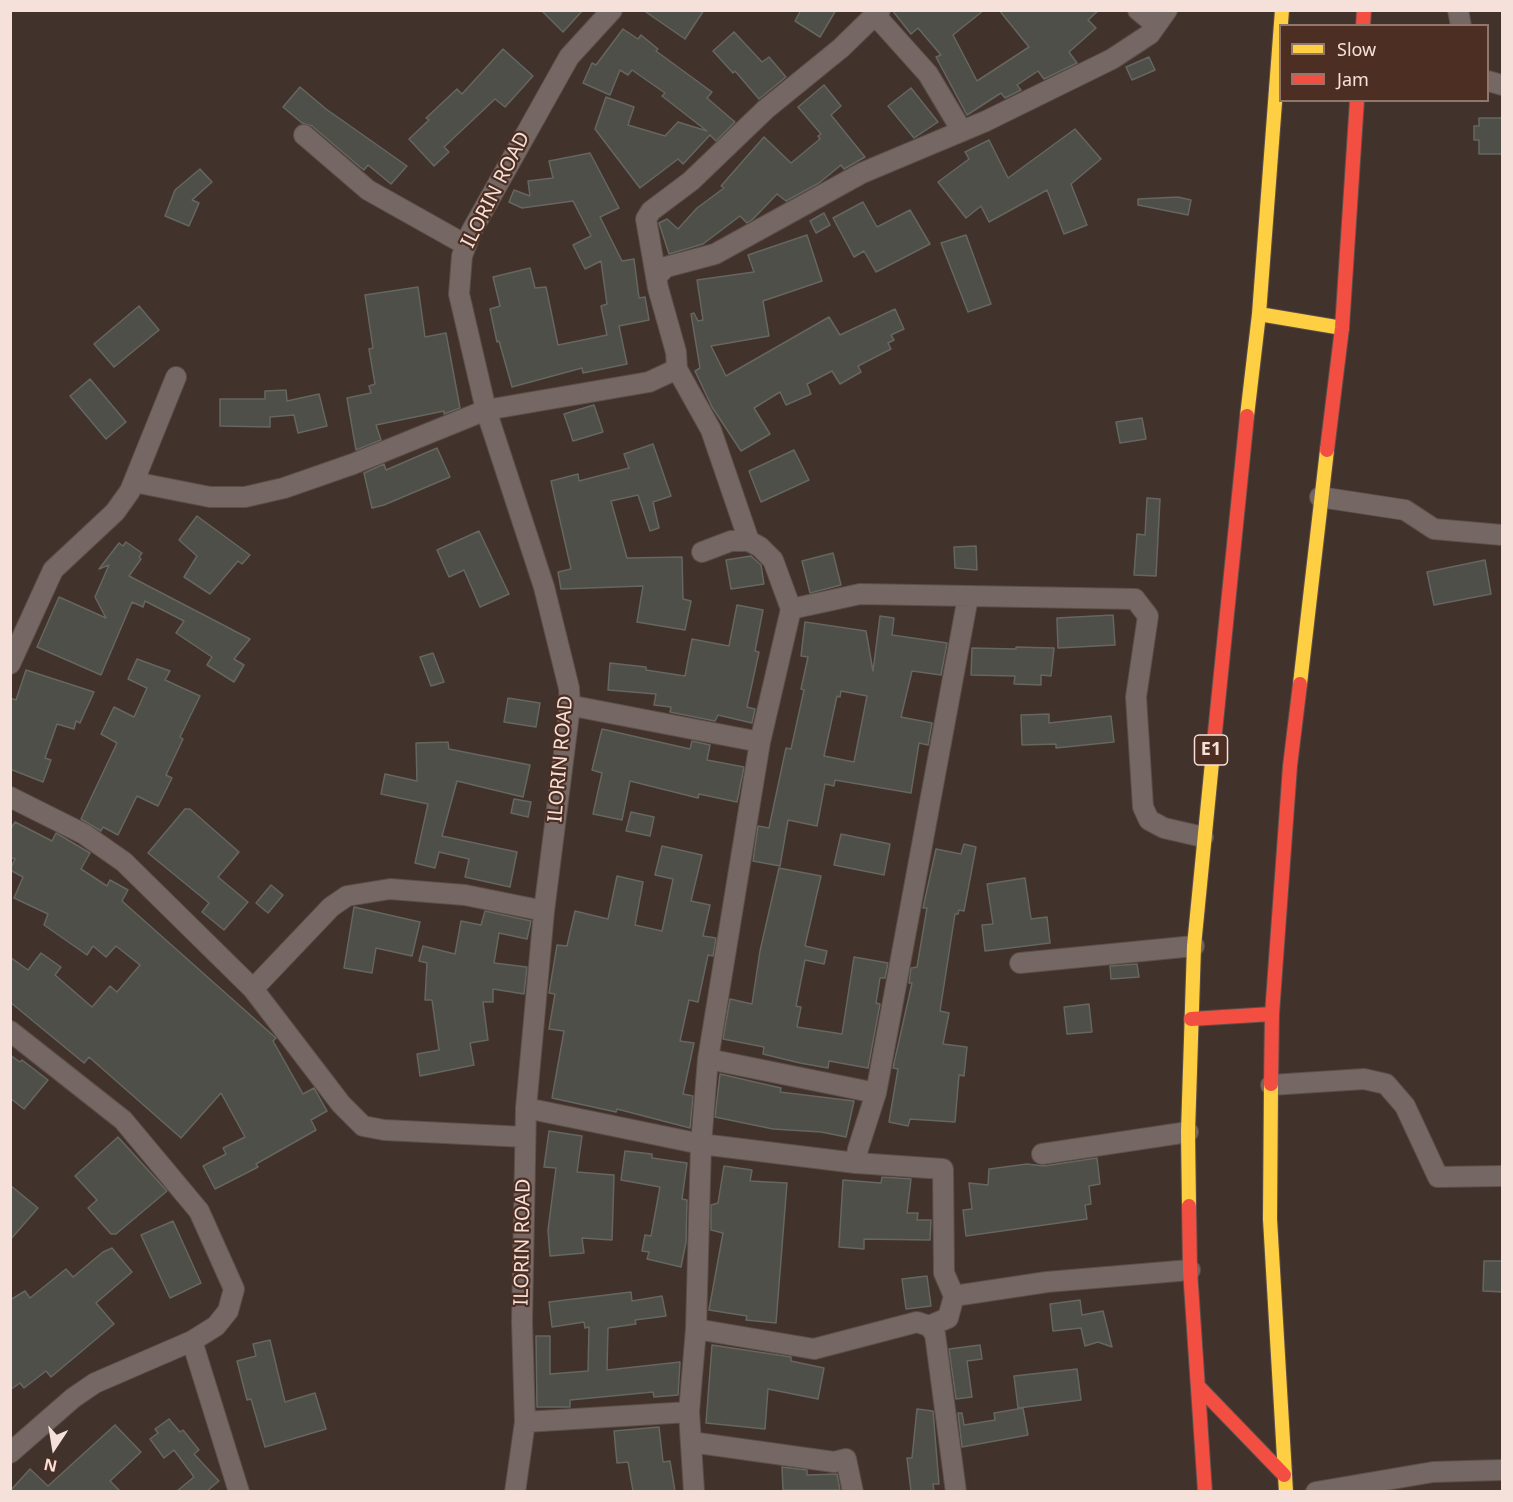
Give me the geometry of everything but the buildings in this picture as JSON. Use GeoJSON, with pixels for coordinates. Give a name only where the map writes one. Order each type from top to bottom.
{"type":"FeatureCollection","features":[{"type":"Feature","properties":{"kind":"highway","name":"E1"},"geometry":{"type":"LineString","coordinates":[[1205,1491],[1190,1270],[1188,1132],[1194,946],[1234,517],[1259,314],[1279,50]]}},
{"type":"Feature","properties":{"kind":"highway"},"geometry":{"type":"LineString","coordinates":[[1286,1491],[1270,1219],[1272,1014],[1290,766],[1320,498],[1342,328],[1358,102]]}},
{"type":"Feature","properties":{"kind":"highway"},"geometry":{"type":"LineString","coordinates":[[1259,314],[1342,328]]}},
{"type":"Feature","properties":{"kind":"highway"},"geometry":{"type":"LineString","coordinates":[[1191,1019],[1272,1014]]}},
{"type":"Feature","properties":{"kind":"highway"},"geometry":{"type":"LineString","coordinates":[[1199,1387],[1284,1475]]}},
{"type":"Feature","properties":{"kind":"street","name":"ILORIN ROAD"},"geometry":{"type":"LineString","coordinates":[[515,1491],[525,1422],[522,1311],[526,1108],[544,911],[570,706],[568,705],[568,688],[544,586],[486,410],[459,294],[462,256],[466,245],[564,66],[612,10]]}},
{"type":"Feature","properties":{"kind":"street"},"geometry":{"type":"LineString","coordinates":[[656,277],[666,267],[715,254],[862,173],[962,131],[1112,59],[1150,33],[1161,17],[1138,10]]}},
{"type":"Feature","properties":{"kind":"street"},"geometry":{"type":"LineString","coordinates":[[748,541],[711,430],[677,369],[676,352],[647,237],[646,219],[651,212],[691,181],[766,109],[878,13],[928,74],[962,131]]}},
{"type":"Feature","properties":{"kind":"street"},"geometry":{"type":"LineString","coordinates":[[304,135],[368,190],[466,245]]}},
{"type":"Feature","properties":{"kind":"street"},"geometry":{"type":"LineString","coordinates":[[134,482],[210,498],[245,497],[284,488],[353,464],[486,410],[649,382],[677,369]]}},
{"type":"Feature","properties":{"kind":"street"},"geometry":{"type":"LineString","coordinates":[[10,664],[53,570],[115,512],[134,482],[176,377]]}},
{"type":"Feature","properties":{"kind":"street"},"geometry":{"type":"LineString","coordinates":[[1320,498],[1405,510],[1434,529],[1503,535]]}},
{"type":"Feature","properties":{"kind":"street"},"geometry":{"type":"LineString","coordinates":[[694,1491],[689,1412],[696,1329],[701,1144],[708,1059],[760,742],[791,609],[773,560],[760,547],[748,541],[731,541],[702,552]]}},
{"type":"Feature","properties":{"kind":"street"},"geometry":{"type":"LineString","coordinates":[[791,609],[860,594],[1135,598],[1148,616],[1136,697],[1143,807],[1149,820],[1164,828],[1203,837]]}},
{"type":"Feature","properties":{"kind":"street"},"geometry":{"type":"LineString","coordinates":[[856,1163],[876,1093],[968,597]]}},
{"type":"Feature","properties":{"kind":"street"},"geometry":{"type":"LineString","coordinates":[[568,705],[760,742]]}},
{"type":"Feature","properties":{"kind":"street"},"geometry":{"type":"LineString","coordinates":[[10,797],[84,834],[124,862],[253,989],[341,1104],[363,1126],[384,1130],[525,1137]]}},
{"type":"Feature","properties":{"kind":"street"},"geometry":{"type":"LineString","coordinates":[[253,989],[331,907],[347,896],[390,889],[465,895],[544,911]]}},
{"type":"Feature","properties":{"kind":"street"},"geometry":{"type":"LineString","coordinates":[[1020,963],[1194,946]]}},
{"type":"Feature","properties":{"kind":"street"},"geometry":{"type":"LineString","coordinates":[[10,1031],[123,1120],[199,1211],[234,1289],[228,1311],[216,1326],[192,1341],[95,1383],[73,1398],[10,1453]]}},
{"type":"Feature","properties":{"kind":"street"},"geometry":{"type":"LineString","coordinates":[[708,1059],[876,1093]]}},
{"type":"Feature","properties":{"kind":"street"},"geometry":{"type":"LineString","coordinates":[[1271,1085],[1364,1079],[1386,1084],[1405,1106],[1438,1177],[1503,1176]]}},
{"type":"Feature","properties":{"kind":"street"},"geometry":{"type":"LineString","coordinates":[[526,1108],[701,1144],[856,1163],[944,1169],[944,1274],[954,1296],[948,1318],[929,1326]]}},
{"type":"Feature","properties":{"kind":"street"},"geometry":{"type":"LineString","coordinates":[[1042,1154],[1188,1132]]}},
{"type":"Feature","properties":{"kind":"street"},"geometry":{"type":"LineString","coordinates":[[954,1296],[1047,1282],[1190,1270]]}},
{"type":"Feature","properties":{"kind":"street"},"geometry":{"type":"LineString","coordinates":[[696,1329],[814,1348],[917,1322],[929,1326],[935,1334],[956,1491]]}},
{"type":"Feature","properties":{"kind":"street"},"geometry":{"type":"LineString","coordinates":[[192,1341],[239,1491]]}},
{"type":"Feature","properties":{"kind":"street"},"geometry":{"type":"LineString","coordinates":[[525,1422],[689,1412]]}},
{"type":"Feature","properties":{"kind":"street"},"geometry":{"type":"LineString","coordinates":[[691,1442],[834,1462],[846,1458],[853,1491]]}},
{"type":"Feature","properties":{"kind":"street"},"geometry":{"type":"LineString","coordinates":[[1316,1491],[1433,1472],[1503,1470]]}},
{"type":"Feature","properties":{"kind":"traffic: slow"},"geometry":{"type":"LineString","coordinates":[[1281,24],[1282,10]]}},
{"type":"Feature","properties":{"kind":"traffic: slow"},"geometry":{"type":"LineString","coordinates":[[1247,416],[1259,314],[1279,50]]}},
{"type":"Feature","properties":{"kind":"traffic: slow"},"geometry":{"type":"LineString","coordinates":[[1259,314],[1342,328]]}},
{"type":"Feature","properties":{"kind":"traffic: slow"},"geometry":{"type":"LineString","coordinates":[[1300,684],[1327,450]]}},
{"type":"Feature","properties":{"kind":"traffic: slow"},"geometry":{"type":"LineString","coordinates":[[1189,1206],[1188,1132],[1194,946],[1213,752]]}},
{"type":"Feature","properties":{"kind":"traffic: slow"},"geometry":{"type":"LineString","coordinates":[[1271,1084],[1270,1219],[1286,1492]]}},
{"type":"Feature","properties":{"kind":"traffic: jam"},"geometry":{"type":"LineString","coordinates":[[1363,24],[1364,10]]}},
{"type":"Feature","properties":{"kind":"traffic: jam"},"geometry":{"type":"LineString","coordinates":[[1327,450],[1342,328],[1357,102]]}},
{"type":"Feature","properties":{"kind":"traffic: jam"},"geometry":{"type":"LineString","coordinates":[[1213,752],[1247,416]]}},
{"type":"Feature","properties":{"kind":"traffic: jam"},"geometry":{"type":"LineString","coordinates":[[1271,1084],[1272,1014],[1290,766],[1300,684]]}},
{"type":"Feature","properties":{"kind":"traffic: jam"},"geometry":{"type":"LineString","coordinates":[[1191,1019],[1272,1014]]}},
{"type":"Feature","properties":{"kind":"traffic: jam"},"geometry":{"type":"LineString","coordinates":[[1189,1206],[1190,1270],[1205,1492]]}},
{"type":"Feature","properties":{"kind":"traffic: jam"},"geometry":{"type":"LineString","coordinates":[[1199,1387],[1284,1475]]}}]}
